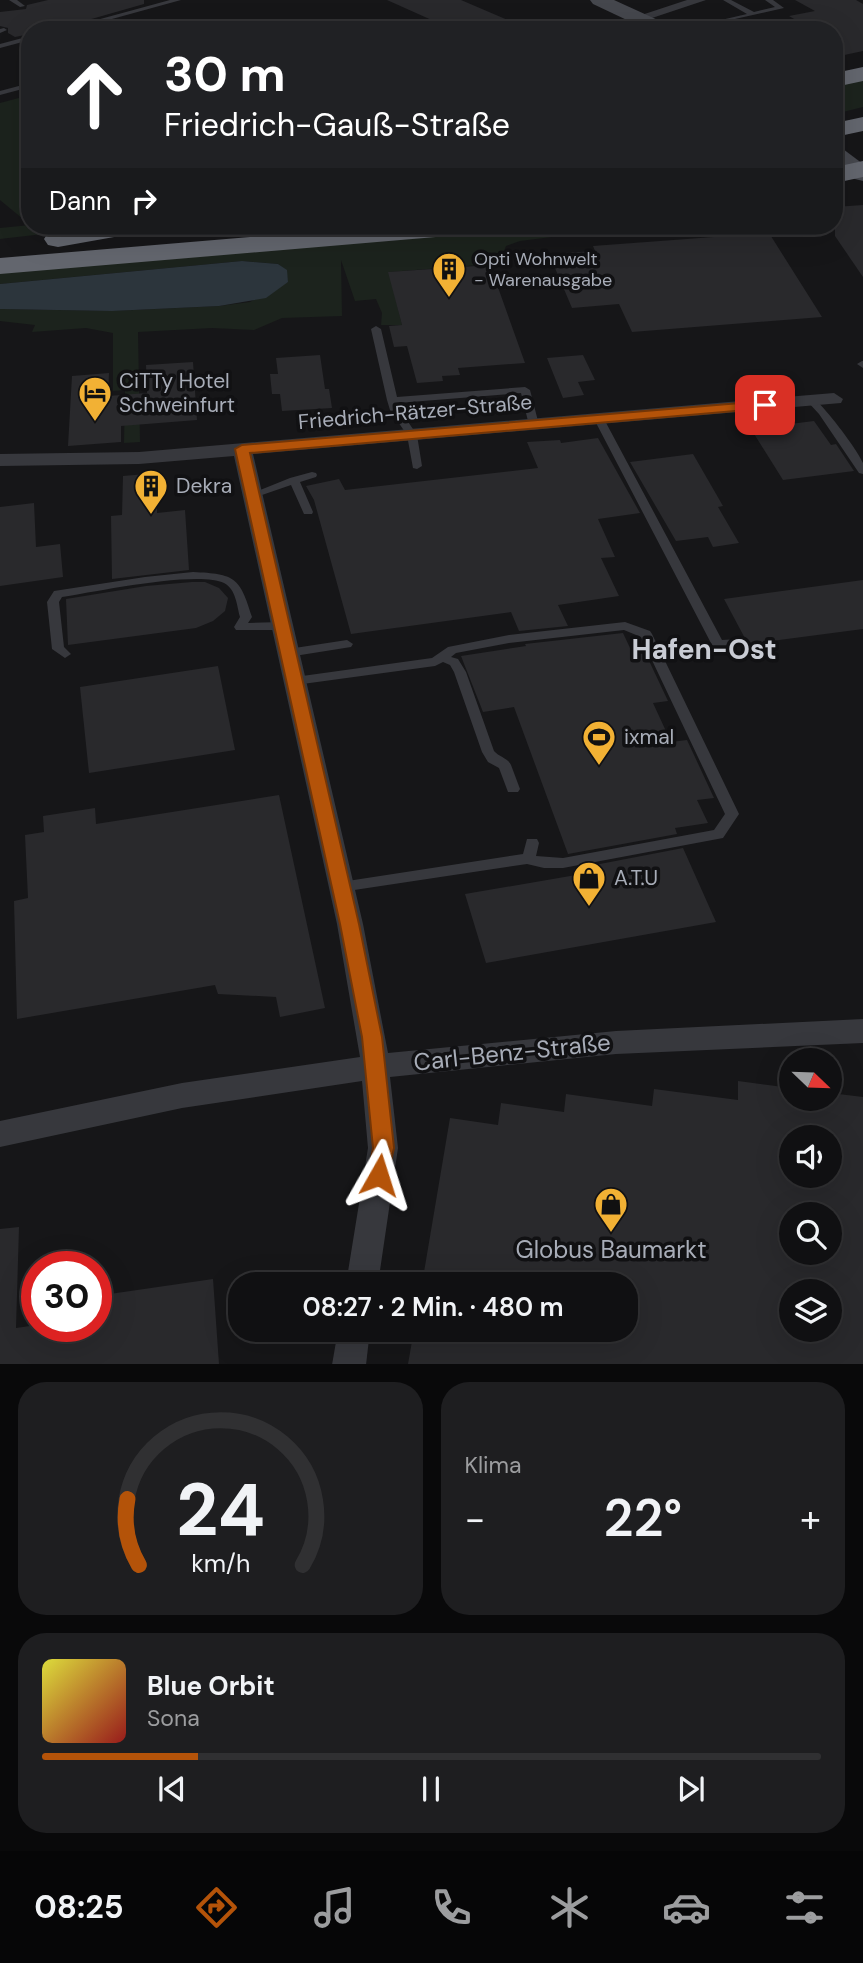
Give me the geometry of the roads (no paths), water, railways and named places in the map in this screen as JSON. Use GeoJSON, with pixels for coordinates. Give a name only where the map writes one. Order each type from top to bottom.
{"type":"FeatureCollection","features":[{"type":"Feature","properties":{"kind":"highway"},"geometry":{"type":"LineString","coordinates":[[843,78],[863,74]]}},
{"type":"Feature","properties":{"kind":"highway"},"geometry":{"type":"LineString","coordinates":[[843,130],[863,113]]}},
{"type":"Feature","properties":{"kind":"highway"},"geometry":{"type":"LineString","coordinates":[[843,133],[863,124]]}},
{"type":"Feature","properties":{"kind":"highway"},"geometry":{"type":"LineString","coordinates":[[56,240],[83,235]]}},
{"type":"Feature","properties":{"kind":"highway"},"geometry":{"type":"LineString","coordinates":[[0,245],[108,235]]}},
{"type":"Feature","properties":{"kind":"highway"},"geometry":{"type":"LineString","coordinates":[[0,259],[213,235]]}},
{"type":"Feature","properties":{"kind":"highway"},"geometry":{"type":"LineString","coordinates":[[0,265],[362,235]]}},
{"type":"Feature","properties":{"kind":"street"},"geometry":{"type":"LineString","coordinates":[[642,21],[700,0]]}},
{"type":"Feature","properties":{"kind":"street"},"geometry":{"type":"LineString","coordinates":[[596,2],[656,8],[681,6]]}},
{"type":"Feature","properties":{"kind":"street"},"geometry":{"type":"LineString","coordinates":[[596,2],[629,21]]}},
{"type":"Feature","properties":{"kind":"street"},"geometry":{"type":"LineString","coordinates":[[670,21],[669,16],[681,6]]}},
{"type":"Feature","properties":{"kind":"street"},"geometry":{"type":"LineString","coordinates":[[843,147],[856,168]]}},
{"type":"Feature","properties":{"kind":"street","name":"Friedrich-Rätzer-Straße"},"geometry":{"type":"LineString","coordinates":[[0,460],[139,458],[834,399]]}},
{"type":"Feature","properties":{"kind":"street"},"geometry":{"type":"LineString","coordinates":[[242,449],[341,887],[375,1066],[383,1148],[364,1272]]}},
{"type":"Feature","properties":{"kind":"street","name":"Carl-Benz-Straße"},"geometry":{"type":"LineString","coordinates":[[0,1134],[205,1091],[375,1066],[551,1046],[642,1039],[863,1031]]}},
{"type":"Feature","properties":{"kind":"street"},"geometry":{"type":"LineString","coordinates":[[349,1364],[352,1342]]}},
{"type":"Feature","properties":{"kind":"lane"},"geometry":{"type":"LineString","coordinates":[[12,0],[22,6]]}},
{"type":"Feature","properties":{"kind":"lane"},"geometry":{"type":"LineString","coordinates":[[98,21],[178,0]]}},
{"type":"Feature","properties":{"kind":"lane"},"geometry":{"type":"LineString","coordinates":[[726,0],[753,14]]}},
{"type":"Feature","properties":{"kind":"lane"},"geometry":{"type":"LineString","coordinates":[[723,21],[781,8],[768,0]]}},
{"type":"Feature","properties":{"kind":"lane"},"geometry":{"type":"LineString","coordinates":[[0,46],[21,40]]}},
{"type":"Feature","properties":{"kind":"lane"},"geometry":{"type":"LineString","coordinates":[[0,93],[21,87]]}},
{"type":"Feature","properties":{"kind":"lane"},"geometry":{"type":"LineString","coordinates":[[376,329],[395,410],[412,435],[417,466]]}},
{"type":"Feature","properties":{"kind":"lane"},"geometry":{"type":"LineString","coordinates":[[393,400],[525,390],[534,425]]}},
{"type":"Feature","properties":{"kind":"lane"},"geometry":{"type":"LineString","coordinates":[[812,401],[824,412],[863,471]]}},
{"type":"Feature","properties":{"kind":"lane"},"geometry":{"type":"LineString","coordinates":[[599,419],[718,645],[734,642]]}},
{"type":"Feature","properties":{"kind":"lane"},"geometry":{"type":"LineString","coordinates":[[253,495],[312,475]]}},
{"type":"Feature","properties":{"kind":"lane"},"geometry":{"type":"LineString","coordinates":[[294,480],[308,512]]}},
{"type":"Feature","properties":{"kind":"lane"},"geometry":{"type":"LineString","coordinates":[[65,654],[58,649],[53,602],[58,594],[188,576],[228,580],[237,587],[246,617],[240,627],[282,626]]}},
{"type":"Feature","properties":{"kind":"lane"},"geometry":{"type":"LineString","coordinates":[[295,681],[435,662],[452,650],[467,646],[625,626],[646,634],[732,814],[718,834],[563,863],[527,859],[341,887]]}},
{"type":"Feature","properties":{"kind":"lane"},"geometry":{"type":"LineString","coordinates":[[288,653],[347,644]]}},
{"type":"Feature","properties":{"kind":"lane"},"geometry":{"type":"LineString","coordinates":[[443,658],[454,662],[460,671],[488,752],[505,765],[513,789]]}},
{"type":"Feature","properties":{"kind":"lane"},"geometry":{"type":"LineString","coordinates":[[527,859],[532,843]]}},
{"type":"Feature","properties":{"kind":"place","name":"Opti Wohnwelt - Warenausgabe"},"geometry":{"type":"Point","coordinates":[449,299]}},
{"type":"Feature","properties":{"kind":"place","name":"CiTTy Hotel Schweinfurt"},"geometry":{"type":"Point","coordinates":[95,423]}},
{"type":"Feature","properties":{"kind":"place","name":"Dekra"},"geometry":{"type":"Point","coordinates":[151,516]}},
{"type":"Feature","properties":{"kind":"place","name":"ixmal"},"geometry":{"type":"Point","coordinates":[599,767]}},
{"type":"Feature","properties":{"kind":"place","name":"A.T.U"},"geometry":{"type":"Point","coordinates":[589,908]}},
{"type":"Feature","properties":{"kind":"place","name":"Globus Baumarkt"},"geometry":{"type":"Point","coordinates":[611,1234]}},
{"type":"Feature","properties":{"kind":"district","name":"Hafen-Ost"},"geometry":{"type":"Point","coordinates":[704,649]}}]}
